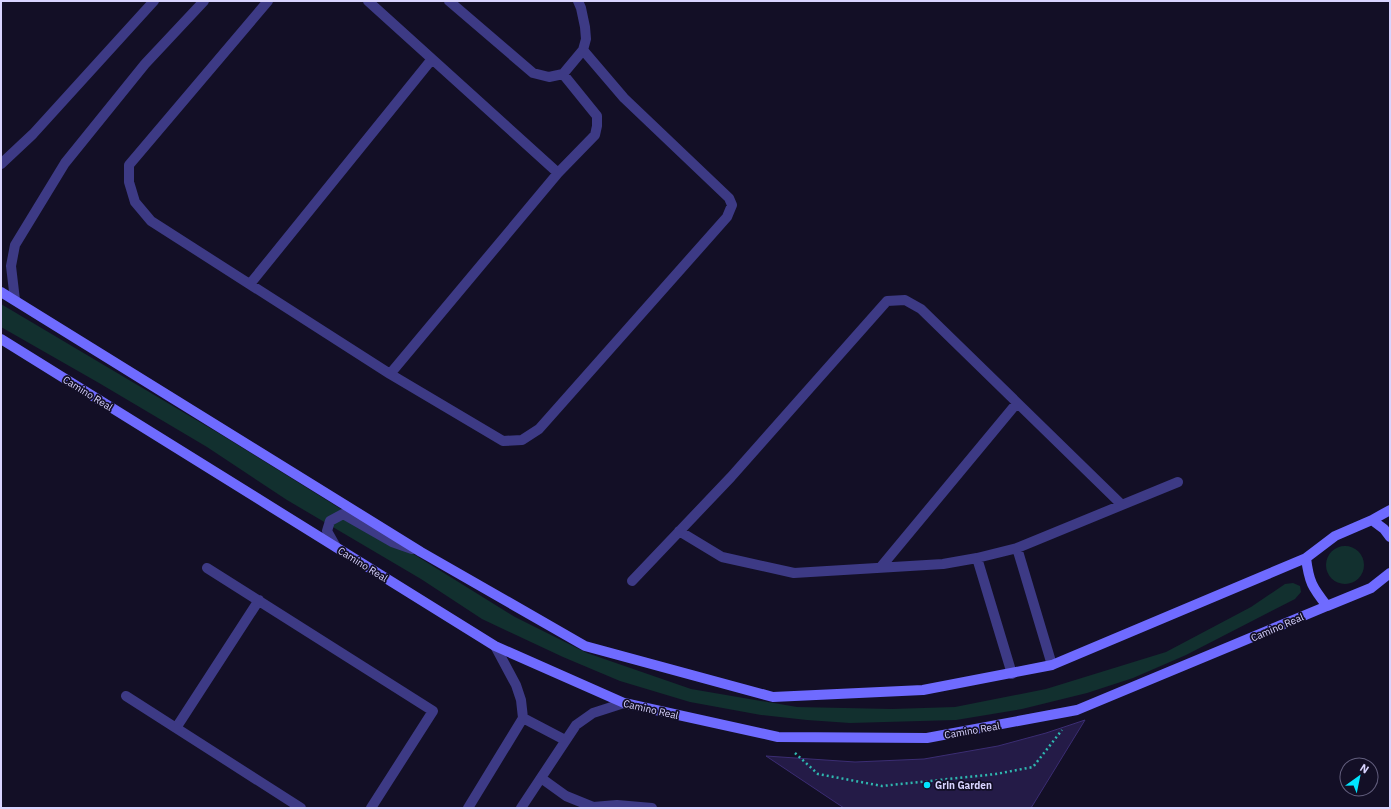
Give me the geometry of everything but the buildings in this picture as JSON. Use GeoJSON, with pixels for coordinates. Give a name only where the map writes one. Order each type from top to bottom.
{"type":"FeatureCollection","features":[{"type":"Feature","properties":{"kind":"main road"},"geometry":{"type":"LineString","coordinates":[[1,292],[421,552],[585,646],[772,697],[923,690],[1012,674],[1052,665],[1306,558],[1335,536],[1372,520],[1390,510]]}},
{"type":"Feature","properties":{"kind":"main road","name":"Camino Real"},"geometry":{"type":"LineString","coordinates":[[1,339],[495,646],[624,703],[778,737],[927,738],[1077,710],[1342,601],[1371,588],[1390,573]]}},
{"type":"Feature","properties":{"kind":"main road"},"geometry":{"type":"LineString","coordinates":[[1372,520],[1390,537]]}},
{"type":"Feature","properties":{"kind":"main road"},"geometry":{"type":"LineString","coordinates":[[1306,558],[1308,577],[1315,591],[1327,606]]}},
{"type":"Feature","properties":{"kind":"street"},"geometry":{"type":"LineString","coordinates":[[1,164],[33,134],[154,1]]}},
{"type":"Feature","properties":{"kind":"street"},"geometry":{"type":"LineString","coordinates":[[15,300],[11,266],[15,245],[65,163],[145,64],[204,1]]}},
{"type":"Feature","properties":{"kind":"street"},"geometry":{"type":"LineString","coordinates":[[268,1],[129,165],[128,182],[135,202],[151,221],[390,374],[503,441],[522,440],[539,429],[727,217],[732,205],[729,198],[624,98],[583,50]]}},
{"type":"Feature","properties":{"kind":"street"},"geometry":{"type":"LineString","coordinates":[[368,1],[558,173]]}},
{"type":"Feature","properties":{"kind":"street"},"geometry":{"type":"LineString","coordinates":[[449,1],[533,73],[549,77],[563,74],[583,50],[586,38],[585,27],[578,1]]}},
{"type":"Feature","properties":{"kind":"street"},"geometry":{"type":"LineString","coordinates":[[250,284],[432,59]]}},
{"type":"Feature","properties":{"kind":"street"},"geometry":{"type":"LineString","coordinates":[[390,374],[558,173],[595,135],[597,116],[563,74]]}},
{"type":"Feature","properties":{"kind":"street"},"geometry":{"type":"LineString","coordinates":[[632,581],[731,477],[888,301],[905,300],[921,310],[1122,505]]}},
{"type":"Feature","properties":{"kind":"street"},"geometry":{"type":"LineString","coordinates":[[880,568],[1017,403]]}},
{"type":"Feature","properties":{"kind":"street"},"geometry":{"type":"LineString","coordinates":[[679,531],[722,557],[794,573],[943,564],[1017,548],[1178,482]]}},
{"type":"Feature","properties":{"kind":"street"},"geometry":{"type":"LineString","coordinates":[[336,547],[327,531],[330,521],[343,514],[392,542],[421,552]]}},
{"type":"Feature","properties":{"kind":"street"},"geometry":{"type":"LineString","coordinates":[[1017,548],[1052,665]]}},
{"type":"Feature","properties":{"kind":"street"},"geometry":{"type":"LineString","coordinates":[[976,558],[1012,674]]}},
{"type":"Feature","properties":{"kind":"street"},"geometry":{"type":"LineString","coordinates":[[207,568],[433,711],[371,808]]}},
{"type":"Feature","properties":{"kind":"street"},"geometry":{"type":"LineString","coordinates":[[176,728],[258,600]]}},
{"type":"Feature","properties":{"kind":"street"},"geometry":{"type":"LineString","coordinates":[[468,808],[523,718],[521,700],[516,685],[495,646]]}},
{"type":"Feature","properties":{"kind":"street"},"geometry":{"type":"LineString","coordinates":[[126,696],[301,808]]}},
{"type":"Feature","properties":{"kind":"street"},"geometry":{"type":"LineString","coordinates":[[524,807],[565,740],[576,725],[593,713],[624,703]]}},
{"type":"Feature","properties":{"kind":"street"},"geometry":{"type":"LineString","coordinates":[[523,718],[565,740]]}},
{"type":"Feature","properties":{"kind":"street"},"geometry":{"type":"LineString","coordinates":[[541,778],[566,796],[593,807],[617,805],[652,808]]}},
{"type":"Feature","properties":{"kind":"path"},"geometry":{"type":"LineString","coordinates":[[778,737],[818,774],[882,786],[996,774],[1033,767],[1077,710]]}},
{"type":"Feature","properties":{"kind":"green space"},"geometry":{"type":"Polygon","coordinates":[[[1,304],[220,434],[515,617],[587,653],[691,689],[797,707],[892,709],[955,707],[1046,689],[1166,652],[1251,607],[1285,584],[1293,583],[1300,586],[1301,592],[1295,599],[1186,655],[1133,678],[1087,693],[1022,709],[956,720],[850,723],[761,715],[690,702],[620,681],[563,657],[482,619],[421,579],[287,500],[207,447],[1,327],[1,304]]]}},
{"type":"Feature","properties":{"kind":"green space"},"geometry":{"type":"Polygon","coordinates":[[[1341,546],[1349,546],[1359,551],[1363,558],[1363,572],[1359,579],[1349,584],[1341,584],[1331,579],[1329,576],[1326,569],[1326,561],[1331,551],[1334,549],[1341,546]]]}},
{"type":"Feature","properties":{"kind":"place","name":"Grin Garden"},"geometry":{"type":"Point","coordinates":[927,785]}}]}
